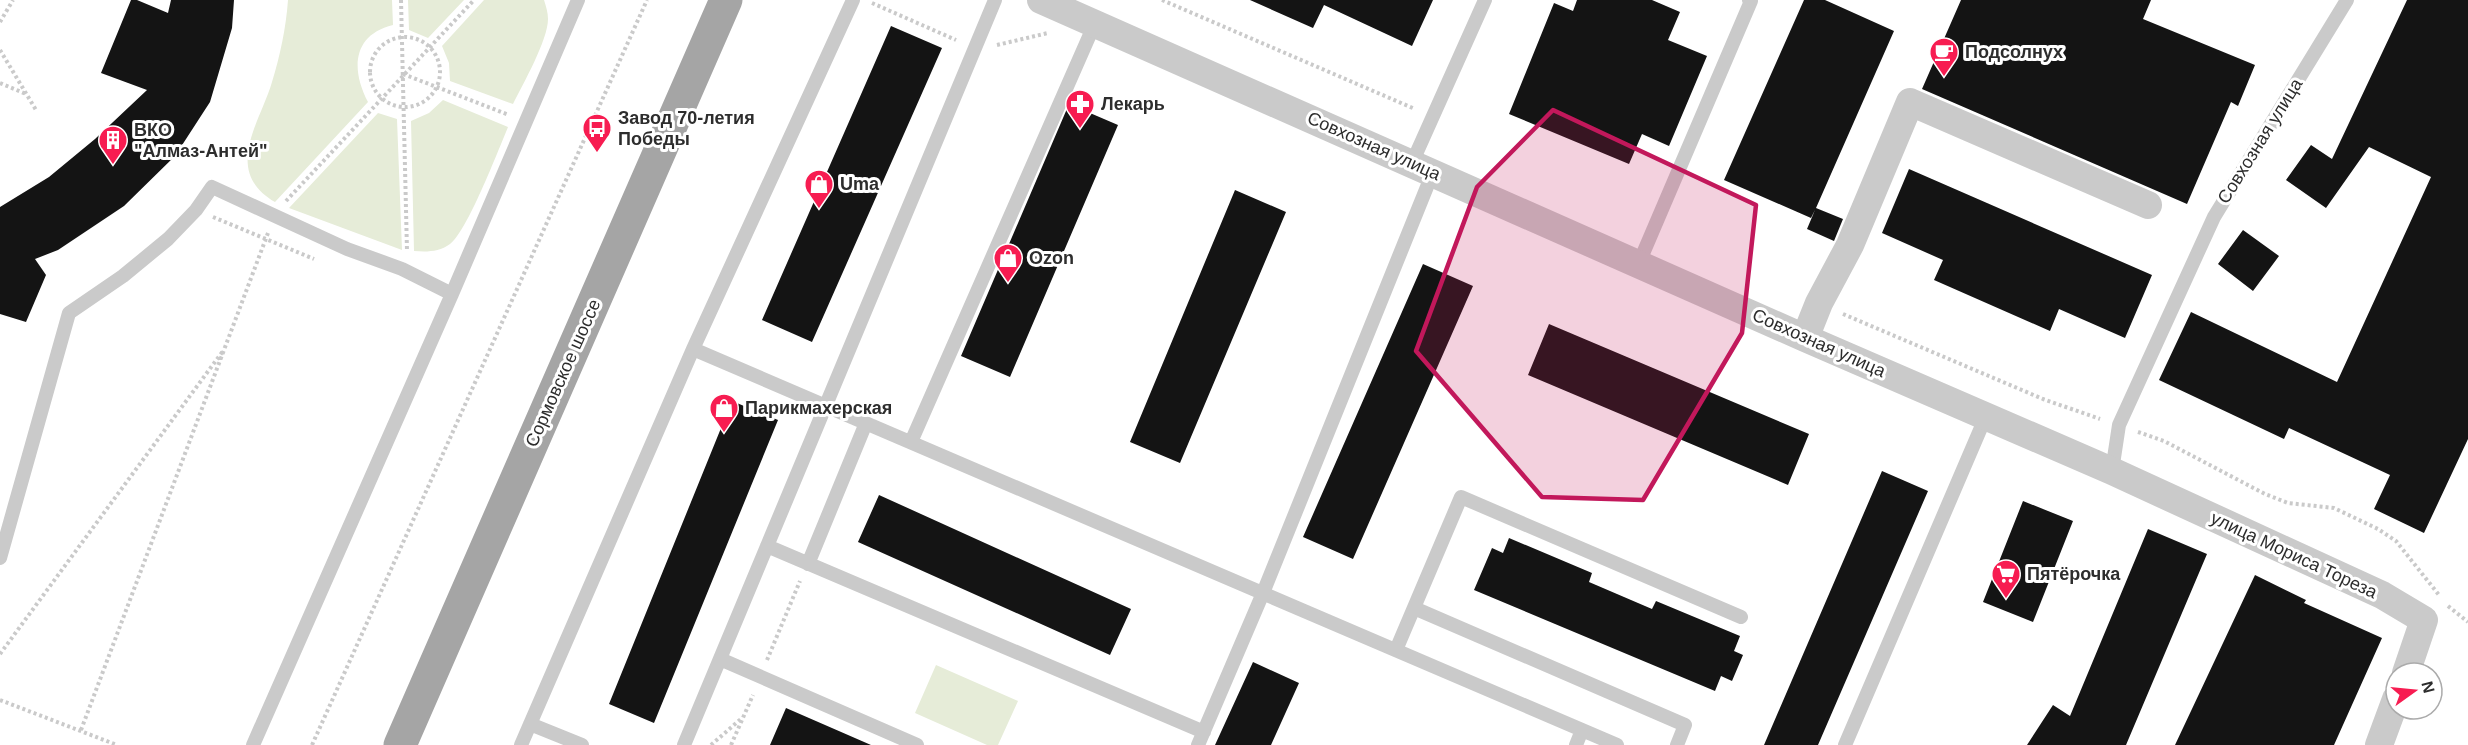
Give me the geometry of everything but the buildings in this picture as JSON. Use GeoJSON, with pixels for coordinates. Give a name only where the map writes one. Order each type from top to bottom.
{"type":"FeatureCollection","features":[{"type":"Feature","properties":{"kind":"main road","name":"Сормовское шоссе"},"geometry":{"type":"LineString","coordinates":[[400,745],[726,0]]}},
{"type":"Feature","properties":{"kind":"street","name":"Совхозная улица"},"geometry":{"type":"LineString","coordinates":[[1041,0],[1423,167],[1805,338],[2112,471]]}},
{"type":"Feature","properties":{"kind":"street"},"geometry":{"type":"LineString","coordinates":[[1805,338],[1819,303],[1850,245],[1910,102],[2148,205]]}},
{"type":"Feature","properties":{"kind":"street","name":"улица Мориса Тореза"},"geometry":{"type":"LineString","coordinates":[[2112,471],[2382,595],[2424,620],[2410,661]]}},
{"type":"Feature","properties":{"kind":"street"},"geometry":{"type":"LineString","coordinates":[[2379,745],[2388,721]]}},
{"type":"Feature","properties":{"kind":"lane"},"geometry":{"type":"LineString","coordinates":[[253,745],[452,294],[578,0]]}},
{"type":"Feature","properties":{"kind":"lane"},"geometry":{"type":"LineString","coordinates":[[521,745],[693,349],[853,0]]}},
{"type":"Feature","properties":{"kind":"lane"},"geometry":{"type":"LineString","coordinates":[[684,745],[995,0]]}},
{"type":"Feature","properties":{"kind":"lane"},"geometry":{"type":"LineString","coordinates":[[1198,745],[1263,593],[1423,167],[1434,118],[1485,0]]}},
{"type":"Feature","properties":{"kind":"lane"},"geometry":{"type":"LineString","coordinates":[[1639,263],[1751,1],[1749,0]]}},
{"type":"Feature","properties":{"kind":"lane","name":"Совхозная улица"},"geometry":{"type":"LineString","coordinates":[[2112,471],[2119,425],[2214,217],[2347,0]]}},
{"type":"Feature","properties":{"kind":"lane"},"geometry":{"type":"LineString","coordinates":[[911,442],[1095,23]]}},
{"type":"Feature","properties":{"kind":"lane"},"geometry":{"type":"LineString","coordinates":[[0,558],[69,314],[147,257],[196,210],[212,187],[347,249],[402,269],[452,294]]}},
{"type":"Feature","properties":{"kind":"lane"},"geometry":{"type":"LineString","coordinates":[[693,349],[1617,745]]}},
{"type":"Feature","properties":{"kind":"lane"},"geometry":{"type":"LineString","coordinates":[[1845,745],[1986,416]]}},
{"type":"Feature","properties":{"kind":"lane"},"geometry":{"type":"LineString","coordinates":[[808,564],[866,423]]}},
{"type":"Feature","properties":{"kind":"lane"},"geometry":{"type":"LineString","coordinates":[[1396,650],[1461,497],[1741,617]]}},
{"type":"Feature","properties":{"kind":"lane"},"geometry":{"type":"LineString","coordinates":[[767,546],[1204,732]]}},
{"type":"Feature","properties":{"kind":"lane"},"geometry":{"type":"LineString","coordinates":[[1414,608],[1685,725],[1677,745]]}},
{"type":"Feature","properties":{"kind":"lane"},"geometry":{"type":"LineString","coordinates":[[720,659],[916,745]]}},
{"type":"Feature","properties":{"kind":"lane"},"geometry":{"type":"LineString","coordinates":[[530,724],[582,745]]}},
{"type":"Feature","properties":{"kind":"lane"},"geometry":{"type":"LineString","coordinates":[[1576,745],[1582,730]]}},
{"type":"Feature","properties":{"kind":"path"},"geometry":{"type":"LineString","coordinates":[[0,22],[13,0]]}},
{"type":"Feature","properties":{"kind":"path"},"geometry":{"type":"LineString","coordinates":[[401,0],[407,254]]}},
{"type":"Feature","properties":{"kind":"path"},"geometry":{"type":"LineString","coordinates":[[282,204],[474,0]]}},
{"type":"Feature","properties":{"kind":"path"},"geometry":{"type":"LineString","coordinates":[[312,745],[647,0]]}},
{"type":"Feature","properties":{"kind":"path"},"geometry":{"type":"LineString","coordinates":[[1162,0],[1434,118]]}},
{"type":"Feature","properties":{"kind":"path"},"geometry":{"type":"LineString","coordinates":[[402,37],[412,37],[429,46],[440,65],[440,76],[432,95],[423,102],[403,107],[391,104],[381,97],[371,77],[375,55],[391,40],[402,37]]}},
{"type":"Feature","properties":{"kind":"path"},"geometry":{"type":"LineString","coordinates":[[0,50],[36,110]]}},
{"type":"Feature","properties":{"kind":"path"},"geometry":{"type":"LineString","coordinates":[[403,74],[526,122]]}},
{"type":"Feature","properties":{"kind":"path"},"geometry":{"type":"LineString","coordinates":[[0,83],[26,94]]}},
{"type":"Feature","properties":{"kind":"path"},"geometry":{"type":"LineString","coordinates":[[196,210],[319,261]]}},
{"type":"Feature","properties":{"kind":"path"},"geometry":{"type":"LineString","coordinates":[[81,730],[269,232]]}},
{"type":"Feature","properties":{"kind":"path"},"geometry":{"type":"LineString","coordinates":[[1819,303],[2043,399],[2164,441],[2265,494],[2288,503],[2334,508],[2378,529],[2396,541],[2440,596]]}},
{"type":"Feature","properties":{"kind":"path"},"geometry":{"type":"LineString","coordinates":[[0,654],[227,345]]}},
{"type":"Feature","properties":{"kind":"path"},"geometry":{"type":"LineString","coordinates":[[731,745],[808,564]]}},
{"type":"Feature","properties":{"kind":"path"},"geometry":{"type":"LineString","coordinates":[[2447,605],[2468,622]]}},
{"type":"Feature","properties":{"kind":"path"},"geometry":{"type":"LineString","coordinates":[[0,700],[117,745]]}},
{"type":"Feature","properties":{"kind":"path"},"geometry":{"type":"LineString","coordinates":[[711,745],[743,718]]}},
{"type":"Feature","properties":{"kind":"highlighted area"},"geometry":{"type":"Polygon","coordinates":[[[1553,110],[1756,205],[1742,333],[1643,500],[1542,497],[1416,351],[1477,187],[1553,110]]]}},
{"type":"Feature","properties":{"kind":"green space"},"geometry":{"type":"Polygon","coordinates":[[[288,0],[392,0],[393,25],[369,37],[359,55],[359,78],[368,102],[275,202],[259,190],[250,176],[248,161],[249,146],[278,62],[288,0]]]}},
{"type":"Feature","properties":{"kind":"green space"},"geometry":{"type":"Polygon","coordinates":[[[408,0],[464,0],[428,38],[409,30],[408,0]]]}},
{"type":"Feature","properties":{"kind":"green space"},"geometry":{"type":"Polygon","coordinates":[[[484,0],[544,0],[546,7],[548,19],[544,38],[513,104],[450,81],[449,63],[442,46],[484,0]]]}},
{"type":"Feature","properties":{"kind":"green space"},"geometry":{"type":"Polygon","coordinates":[[[443,100],[508,127],[482,190],[457,237],[442,249],[414,251],[411,121],[429,113],[443,100]]]}},
{"type":"Feature","properties":{"kind":"green space"},"geometry":{"type":"Polygon","coordinates":[[[378,113],[397,119],[402,250],[289,208],[378,113]]]}},
{"type":"Feature","properties":{"kind":"green space"},"geometry":{"type":"Polygon","coordinates":[[[936,665],[1018,701],[998,745],[987,745],[915,713],[936,665]]]}},
{"type":"Feature","properties":{"kind":"place","name":"Подсолнух"},"geometry":{"type":"Point","coordinates":[1944,78]}},
{"type":"Feature","properties":{"kind":"place","name":"Лекарь"},"geometry":{"type":"Point","coordinates":[1080,130]}},
{"type":"Feature","properties":{"kind":"place","name":"Завод 70-летия Победы"},"geometry":{"type":"Point","coordinates":[597,154]}},
{"type":"Feature","properties":{"kind":"place","name":"ВКО \"Алмаз-Антей\""},"geometry":{"type":"Point","coordinates":[113,166]}},
{"type":"Feature","properties":{"kind":"place","name":"Uma"},"geometry":{"type":"Point","coordinates":[819,210]}},
{"type":"Feature","properties":{"kind":"place","name":"Ozon"},"geometry":{"type":"Point","coordinates":[1008,284]}},
{"type":"Feature","properties":{"kind":"place","name":"Парикмахерская"},"geometry":{"type":"Point","coordinates":[724,434]}},
{"type":"Feature","properties":{"kind":"place","name":"Пятёрочка"},"geometry":{"type":"Point","coordinates":[2006,600]}}]}
